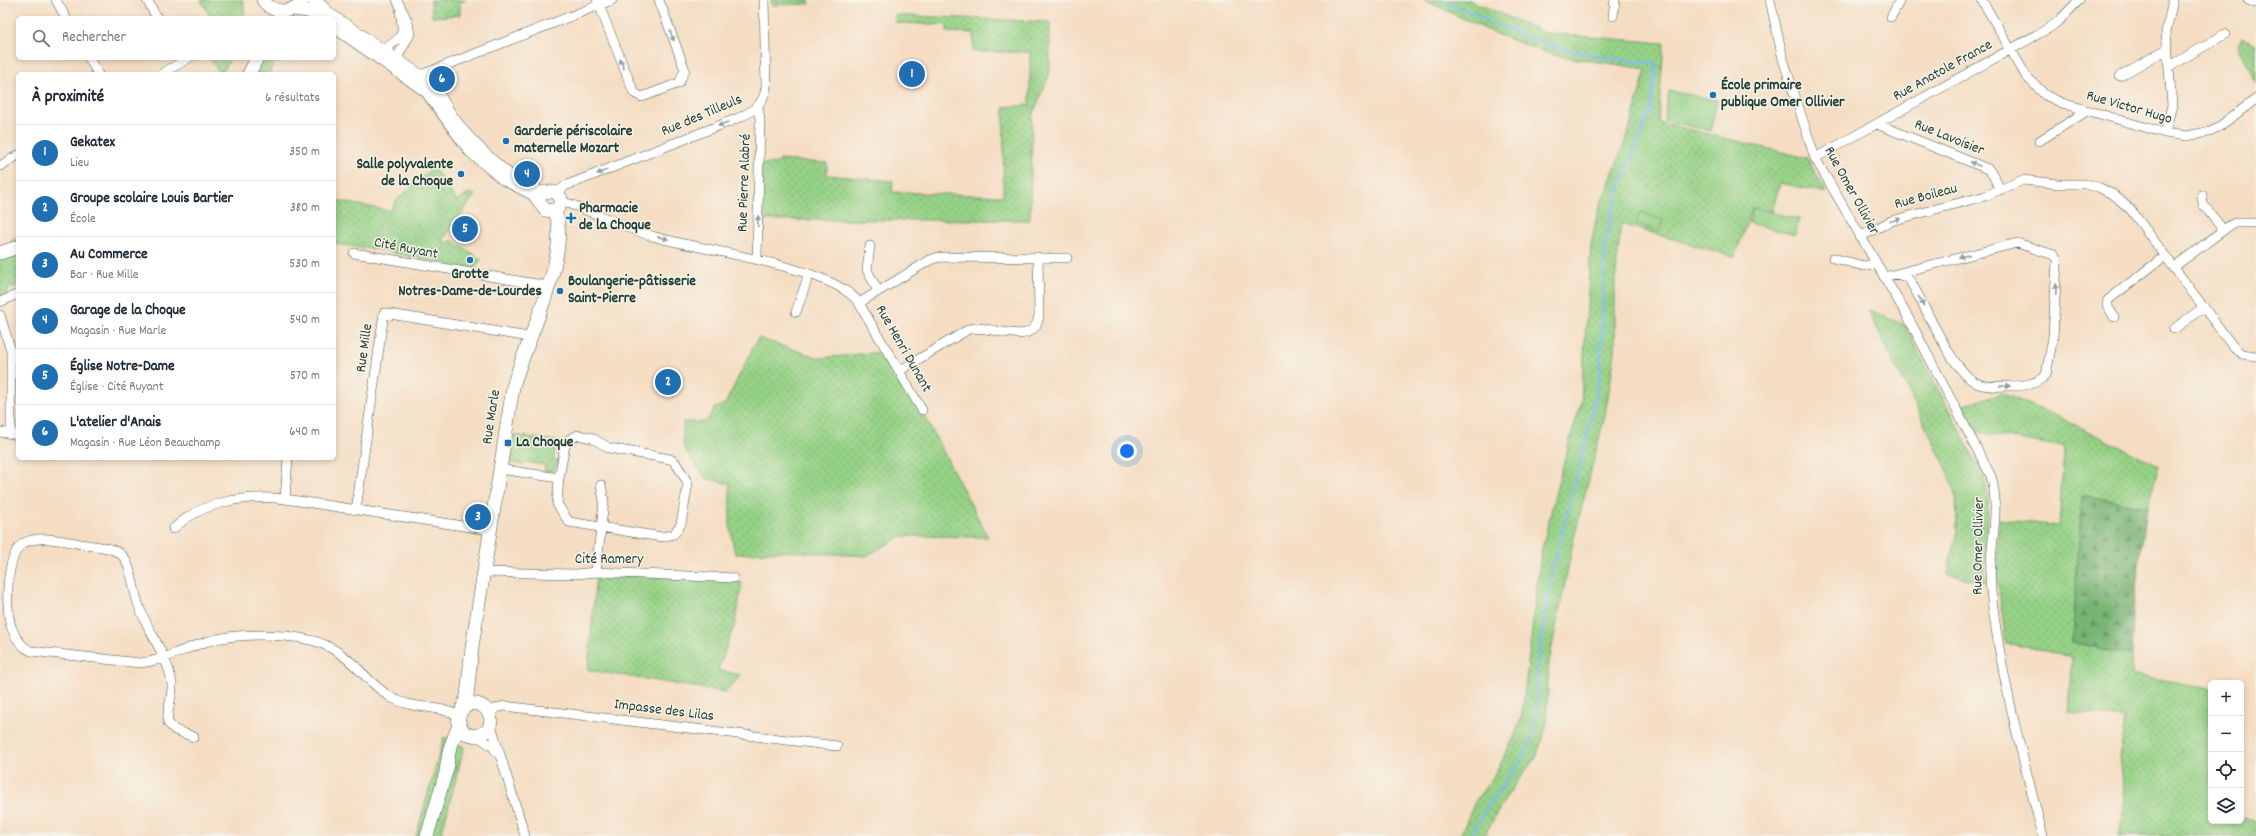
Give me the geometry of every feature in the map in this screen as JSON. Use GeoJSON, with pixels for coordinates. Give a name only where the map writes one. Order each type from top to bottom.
{"type":"FeatureCollection","features":[{"type":"Feature","properties":{"kind":"main road"},"geometry":{"type":"LineString","coordinates":[[263,0],[274,10],[291,9],[308,11],[318,16]]}},
{"type":"Feature","properties":{"kind":"main road"},"geometry":{"type":"LineString","coordinates":[[263,0],[267,16]]}},
{"type":"Feature","properties":{"kind":"main road"},"geometry":{"type":"LineString","coordinates":[[314,0],[320,8],[331,16]]}},
{"type":"Feature","properties":{"kind":"main road"},"geometry":{"type":"LineString","coordinates":[[336,20],[381,54],[435,90],[452,119],[488,158],[516,180],[552,200]]}},
{"type":"Feature","properties":{"kind":"main road"},"geometry":{"type":"LineString","coordinates":[[336,27],[381,54]]}},
{"type":"Feature","properties":{"kind":"main road"},"geometry":{"type":"LineString","coordinates":[[250,72],[256,60]]}},
{"type":"Feature","properties":{"kind":"main road","name":"Rue Marle"},"geometry":{"type":"LineString","coordinates":[[427,836],[446,772],[460,715],[467,696],[470,660],[513,387],[529,337],[548,286],[558,242],[558,219],[552,200]]}},
{"type":"Feature","properties":{"kind":"main road"},"geometry":{"type":"LineString","coordinates":[[0,248],[16,247]]}},
{"type":"Feature","properties":{"kind":"main road"},"geometry":{"type":"LineString","coordinates":[[0,253],[16,248]]}},
{"type":"Feature","properties":{"kind":"main road","name":"Rue Marle"},"geometry":{"type":"LineString","coordinates":[[474,634],[476,691],[488,714]]}},
{"type":"Feature","properties":{"kind":"main road"},"geometry":{"type":"LineString","coordinates":[[474,704],[488,714],[485,733],[476,736],[464,733],[460,715],[474,704]]}},
{"type":"Feature","properties":{"kind":"main road","name":"Rue Marle"},"geometry":{"type":"LineString","coordinates":[[446,772],[460,744],[476,736]]}},
{"type":"Feature","properties":{"kind":"street"},"geometry":{"type":"LineString","coordinates":[[56,0],[65,16]]}},
{"type":"Feature","properties":{"kind":"street"},"geometry":{"type":"LineString","coordinates":[[147,0],[156,16]]}},
{"type":"Feature","properties":{"kind":"street"},"geometry":{"type":"LineString","coordinates":[[415,77],[598,3],[612,0]]}},
{"type":"Feature","properties":{"kind":"street"},"geometry":{"type":"LineString","coordinates":[[598,3],[634,93],[642,97],[679,83],[685,70],[659,0]]}},
{"type":"Feature","properties":{"kind":"street","name":"Rue des Tilleuls"},"geometry":{"type":"LineString","coordinates":[[552,200],[565,186],[736,119],[758,107],[764,95],[766,86],[764,0]]}},
{"type":"Feature","properties":{"kind":"street"},"geometry":{"type":"LineString","coordinates":[[1613,16],[1615,0]]}},
{"type":"Feature","properties":{"kind":"street","name":"Rue Omer Ollivier"},"geometry":{"type":"LineString","coordinates":[[1770,0],[1783,59],[1815,158],[1884,277],[1984,461],[1993,484],[1995,516],[1990,573],[1994,619],[2013,715],[2043,836]]}},
{"type":"Feature","properties":{"kind":"street"},"geometry":{"type":"LineString","coordinates":[[1891,17],[1900,0]]}},
{"type":"Feature","properties":{"kind":"street","name":"Rue Victor Hugo"},"geometry":{"type":"LineString","coordinates":[[1982,0],[2026,76],[2039,91],[2055,101],[2165,133],[2186,136],[2208,132],[2225,123],[2256,99]]}},
{"type":"Feature","properties":{"kind":"street","name":"Rue Anatole France"},"geometry":{"type":"LineString","coordinates":[[1815,158],[2055,24],[2079,0]]}},
{"type":"Feature","properties":{"kind":"street"},"geometry":{"type":"LineString","coordinates":[[2165,133],[2172,105],[2167,49],[2167,25],[2173,0]]}},
{"type":"Feature","properties":{"kind":"street"},"geometry":{"type":"LineString","coordinates":[[2248,0],[2256,3]]}},
{"type":"Feature","properties":{"kind":"street"},"geometry":{"type":"LineString","coordinates":[[381,54],[401,36],[402,27],[398,2]]}},
{"type":"Feature","properties":{"kind":"street"},"geometry":{"type":"LineString","coordinates":[[394,63],[410,34],[408,22],[398,2]]}},
{"type":"Feature","properties":{"kind":"street"},"geometry":{"type":"LineString","coordinates":[[2169,67],[2225,34]]}},
{"type":"Feature","properties":{"kind":"street"},"geometry":{"type":"LineString","coordinates":[[2120,76],[2167,49]]}},
{"type":"Feature","properties":{"kind":"street"},"geometry":{"type":"LineString","coordinates":[[90,60],[97,72]]}},
{"type":"Feature","properties":{"kind":"street"},"geometry":{"type":"LineString","coordinates":[[164,72],[182,60]]}},
{"type":"Feature","properties":{"kind":"street","name":"Rue Pierre Alabré"},"geometry":{"type":"LineString","coordinates":[[757,260],[760,119],[758,107]]}},
{"type":"Feature","properties":{"kind":"street"},"geometry":{"type":"LineString","coordinates":[[2039,141],[2087,111]]}},
{"type":"Feature","properties":{"kind":"street","name":"Rue Lavoisier"},"geometry":{"type":"LineString","coordinates":[[1877,124],[1988,169],[1993,175],[2000,190]]}},
{"type":"Feature","properties":{"kind":"street"},"geometry":{"type":"LineString","coordinates":[[0,166],[16,156]]}},
{"type":"Feature","properties":{"kind":"street","name":"Rue Boileau"},"geometry":{"type":"LineString","coordinates":[[1860,237],[1891,221],[2000,190],[2023,180],[2058,184],[2085,184],[2103,188],[2124,202],[2236,350],[2247,356],[2256,356]]}},
{"type":"Feature","properties":{"kind":"street"},"geometry":{"type":"LineString","coordinates":[[2202,195],[2204,204],[2223,230]]}},
{"type":"Feature","properties":{"kind":"street","name":"Rue Henri Dunant"},"geometry":{"type":"LineString","coordinates":[[552,200],[652,236],[757,260],[809,274],[843,288],[852,294],[859,303],[922,410]]}},
{"type":"Feature","properties":{"kind":"street"},"geometry":{"type":"LineString","coordinates":[[2174,267],[2223,230],[2235,224],[2256,223]]}},
{"type":"Feature","properties":{"kind":"street"},"geometry":{"type":"LineString","coordinates":[[1884,277],[2017,243],[2054,255],[2058,260],[2053,337],[2046,375],[2034,383],[2020,386],[1983,386],[1974,382],[1957,365],[1910,281],[1906,277],[1896,274]]}},
{"type":"Feature","properties":{"kind":"street"},"geometry":{"type":"LineString","coordinates":[[870,246],[867,270],[878,292]]}},
{"type":"Feature","properties":{"kind":"street","name":"Cité Ruyant"},"geometry":{"type":"LineString","coordinates":[[354,253],[548,286]]}},
{"type":"Feature","properties":{"kind":"street"},"geometry":{"type":"LineString","coordinates":[[2114,317],[2107,305],[2108,300],[2165,256]]}},
{"type":"Feature","properties":{"kind":"street"},"geometry":{"type":"LineString","coordinates":[[859,303],[938,257],[1067,258]]}},
{"type":"Feature","properties":{"kind":"street"},"geometry":{"type":"LineString","coordinates":[[899,371],[969,329],[981,327],[1021,335],[1033,330],[1037,324],[1039,315],[1038,257]]}},
{"type":"Feature","properties":{"kind":"street"},"geometry":{"type":"LineString","coordinates":[[1833,258],[1864,266],[1876,263]]}},
{"type":"Feature","properties":{"kind":"street"},"geometry":{"type":"LineString","coordinates":[[796,312],[809,274]]}},
{"type":"Feature","properties":{"kind":"street"},"geometry":{"type":"LineString","coordinates":[[0,302],[16,295]]}},
{"type":"Feature","properties":{"kind":"street"},"geometry":{"type":"LineString","coordinates":[[2174,329],[2204,307]]}},
{"type":"Feature","properties":{"kind":"street","name":"Rue Mille"},"geometry":{"type":"LineString","coordinates":[[356,510],[384,313],[529,337]]}},
{"type":"Feature","properties":{"kind":"street"},"geometry":{"type":"LineString","coordinates":[[0,315],[11,351],[14,434],[0,432]]}},
{"type":"Feature","properties":{"kind":"street"},"geometry":{"type":"LineString","coordinates":[[578,436],[592,438],[609,448],[668,458],[675,462],[686,479],[688,486],[681,524],[677,531],[670,536],[662,537],[569,522],[558,508],[556,501],[559,478],[565,445],[570,439],[578,436]]}},
{"type":"Feature","properties":{"kind":"street"},"geometry":{"type":"LineString","coordinates":[[285,498],[288,460]]}},
{"type":"Feature","properties":{"kind":"street"},"geometry":{"type":"LineString","coordinates":[[500,469],[559,478]]}},
{"type":"Feature","properties":{"kind":"street"},"geometry":{"type":"LineString","coordinates":[[596,572],[604,501],[601,484]]}},
{"type":"Feature","properties":{"kind":"street"},"geometry":{"type":"LineString","coordinates":[[173,528],[184,518],[226,502],[254,497],[285,498],[490,530]]}},
{"type":"Feature","properties":{"kind":"street"},"geometry":{"type":"LineString","coordinates":[[194,737],[180,733],[171,728],[168,723],[172,691],[170,676],[164,658],[144,620],[128,567],[121,554],[106,548],[46,540],[28,541],[16,550],[10,566],[9,616],[16,637],[27,649],[36,653],[132,664],[164,658],[207,641],[231,636],[257,636],[310,640],[337,651],[393,699],[405,704],[446,710],[460,715]]}},
{"type":"Feature","properties":{"kind":"street","name":"Cité Ramery"},"geometry":{"type":"LineString","coordinates":[[484,572],[576,574],[596,572],[734,578]]}},
{"type":"Feature","properties":{"kind":"street","name":"Impasse des Lilas"},"geometry":{"type":"LineString","coordinates":[[488,714],[497,708],[504,706],[837,746]]}},
{"type":"Feature","properties":{"kind":"street"},"geometry":{"type":"LineString","coordinates":[[488,714],[525,836]]}},
{"type":"Feature","properties":{"kind":"street"},"geometry":{"type":"LineString","coordinates":[[476,736],[492,746],[501,758]]}},
{"type":"Feature","properties":{"kind":"green space"},"geometry":{"type":"Polygon","coordinates":[[[201,0],[243,0],[245,14],[243,16],[210,16],[201,0]]]}},
{"type":"Feature","properties":{"kind":"green space"},"geometry":{"type":"Polygon","coordinates":[[[431,0],[467,0],[460,2],[460,15],[432,17],[431,0]]]}},
{"type":"Feature","properties":{"kind":"green space"},"geometry":{"type":"Polygon","coordinates":[[[771,0],[809,0],[810,4],[771,5],[771,0]]]}},
{"type":"Feature","properties":{"kind":"green space"},"geometry":{"type":"Polygon","coordinates":[[[1424,0],[1469,0],[1545,33],[1664,43],[1658,122],[1807,158],[1827,193],[1780,183],[1772,212],[1752,208],[1735,257],[1621,224],[1615,283],[1615,353],[1605,415],[1574,538],[1549,662],[1546,728],[1537,755],[1507,796],[1484,836],[1460,836],[1476,800],[1496,773],[1515,735],[1522,714],[1541,553],[1559,479],[1581,402],[1591,245],[1597,214],[1628,134],[1646,69],[1553,55],[1496,34],[1424,0]]]}},
{"type":"Feature","properties":{"kind":"green space"},"geometry":{"type":"Polygon","coordinates":[[[895,15],[1050,22],[1050,72],[1032,117],[1030,220],[761,220],[762,164],[779,163],[780,160],[827,163],[827,175],[893,181],[892,192],[1003,196],[1004,107],[1030,105],[1030,52],[973,52],[974,33],[947,32],[947,25],[896,23],[895,15]]]}},
{"type":"Feature","properties":{"kind":"green space"},"geometry":{"type":"Polygon","coordinates":[[[2242,38],[2256,44],[2256,83],[2238,45],[2242,38]]]}},
{"type":"Feature","properties":{"kind":"green space"},"geometry":{"type":"Polygon","coordinates":[[[211,60],[229,60],[223,72],[219,72],[211,60]]]}},
{"type":"Feature","properties":{"kind":"green space"},"geometry":{"type":"Polygon","coordinates":[[[249,60],[277,60],[271,68],[270,72],[243,72],[249,60]]]}},
{"type":"Feature","properties":{"kind":"green space"},"geometry":{"type":"Polygon","coordinates":[[[1669,91],[1717,100],[1711,131],[1664,120],[1669,91]]]}},
{"type":"Feature","properties":{"kind":"green space"},"geometry":{"type":"Polygon","coordinates":[[[433,167],[457,201],[469,193],[475,195],[443,240],[448,244],[451,240],[481,259],[474,270],[382,250],[336,244],[336,200],[390,211],[397,200],[433,167]]]}},
{"type":"Feature","properties":{"kind":"green space"},"geometry":{"type":"Polygon","coordinates":[[[1753,208],[1799,219],[1795,235],[1749,223],[1753,208]]]}},
{"type":"Feature","properties":{"kind":"green space"},"geometry":{"type":"Polygon","coordinates":[[[1640,212],[1663,220],[1659,232],[1636,224],[1640,212]]]}},
{"type":"Feature","properties":{"kind":"green space"},"geometry":{"type":"Polygon","coordinates":[[[16,239],[16,287],[8,289],[7,294],[0,297],[0,259],[14,254],[12,240],[16,239]]]}},
{"type":"Feature","properties":{"kind":"green space"},"geometry":{"type":"Polygon","coordinates":[[[1868,310],[1904,325],[1983,474],[1988,501],[1985,583],[1947,574],[1957,531],[1956,494],[1946,467],[1868,310]]]}},
{"type":"Feature","properties":{"kind":"green space"},"geometry":{"type":"Polygon","coordinates":[[[758,338],[820,358],[881,352],[925,417],[988,537],[902,536],[866,556],[784,551],[735,554],[730,526],[730,484],[705,478],[683,446],[683,422],[706,422],[715,408],[725,404],[758,338]]]}},
{"type":"Feature","properties":{"kind":"green space"},"geometry":{"type":"Polygon","coordinates":[[[2001,393],[2055,415],[2159,466],[2147,507],[2083,495],[2072,642],[2132,656],[2132,674],[2208,688],[2208,824],[2244,824],[2244,819],[2256,821],[2256,836],[2119,836],[2125,801],[2120,756],[2125,718],[2068,712],[2072,657],[2006,643],[1997,574],[1999,519],[2059,526],[2064,447],[1977,432],[1962,406],[2001,393]]]}},
{"type":"Feature","properties":{"kind":"green space"},"geometry":{"type":"Polygon","coordinates":[[[514,435],[562,442],[561,450],[555,450],[553,460],[560,460],[553,471],[544,472],[545,465],[525,462],[524,465],[511,463],[514,435]]]}},
{"type":"Feature","properties":{"kind":"green space"},"geometry":{"type":"Polygon","coordinates":[[[2082,495],[2147,507],[2133,609],[2132,656],[2072,642],[2082,495]]]}},
{"type":"Feature","properties":{"kind":"green space"},"geometry":{"type":"Polygon","coordinates":[[[596,574],[721,580],[742,583],[735,623],[718,670],[741,675],[726,692],[588,670],[596,574]]]}},
{"type":"Feature","properties":{"kind":"green space"},"geometry":{"type":"Polygon","coordinates":[[[444,737],[464,747],[441,836],[416,836],[444,737]]]}},
{"type":"Feature","properties":{"kind":"waterway"},"geometry":{"type":"LineString","coordinates":[[1445,0],[1514,32],[1568,50],[1595,56],[1656,64],[1651,110],[1623,178],[1611,216],[1605,244],[1600,375],[1584,449],[1552,572],[1537,666],[1536,718],[1532,739],[1519,763],[1486,809],[1471,836]]}},
{"type":"Feature","properties":{"kind":"place","name":"Gekatex"},"geometry":{"type":"Point","coordinates":[912,74]}},
{"type":"Feature","properties":{"kind":"place","name":"L'atelier d'Anais"},"geometry":{"type":"Point","coordinates":[442,79]}},
{"type":"Feature","properties":{"kind":"place","name":"École primaire publique Omer Ollivier"},"geometry":{"type":"Point","coordinates":[1713,95]}},
{"type":"Feature","properties":{"kind":"place","name":"Garderie périscolaire maternelle Mozart"},"geometry":{"type":"Point","coordinates":[506,141]}},
{"type":"Feature","properties":{"kind":"place","name":"Salle polyvalente de la Choque"},"geometry":{"type":"Point","coordinates":[461,174]}},
{"type":"Feature","properties":{"kind":"place","name":"Garage de la Choque"},"geometry":{"type":"Point","coordinates":[527,174]}},
{"type":"Feature","properties":{"kind":"place","name":"Pharmacie de la Choque"},"geometry":{"type":"Point","coordinates":[571,218]}},
{"type":"Feature","properties":{"kind":"place","name":"Église Notre-Dame"},"geometry":{"type":"Point","coordinates":[465,229]}},
{"type":"Feature","properties":{"kind":"place","name":"Grotte Notres-Dame-de-Lourdes"},"geometry":{"type":"Point","coordinates":[470,260]}},
{"type":"Feature","properties":{"kind":"place","name":"Boulangerie-pâtisserie Saint-Pierre"},"geometry":{"type":"Point","coordinates":[560,291]}},
{"type":"Feature","properties":{"kind":"place","name":"Groupe scolaire Louis Bartier"},"geometry":{"type":"Point","coordinates":[668,382]}},
{"type":"Feature","properties":{"kind":"place","name":"La Choque"},"geometry":{"type":"Point","coordinates":[508,443]}},
{"type":"Feature","properties":{"kind":"place","name":"Au Commerce"},"geometry":{"type":"Point","coordinates":[478,517]}}]}
